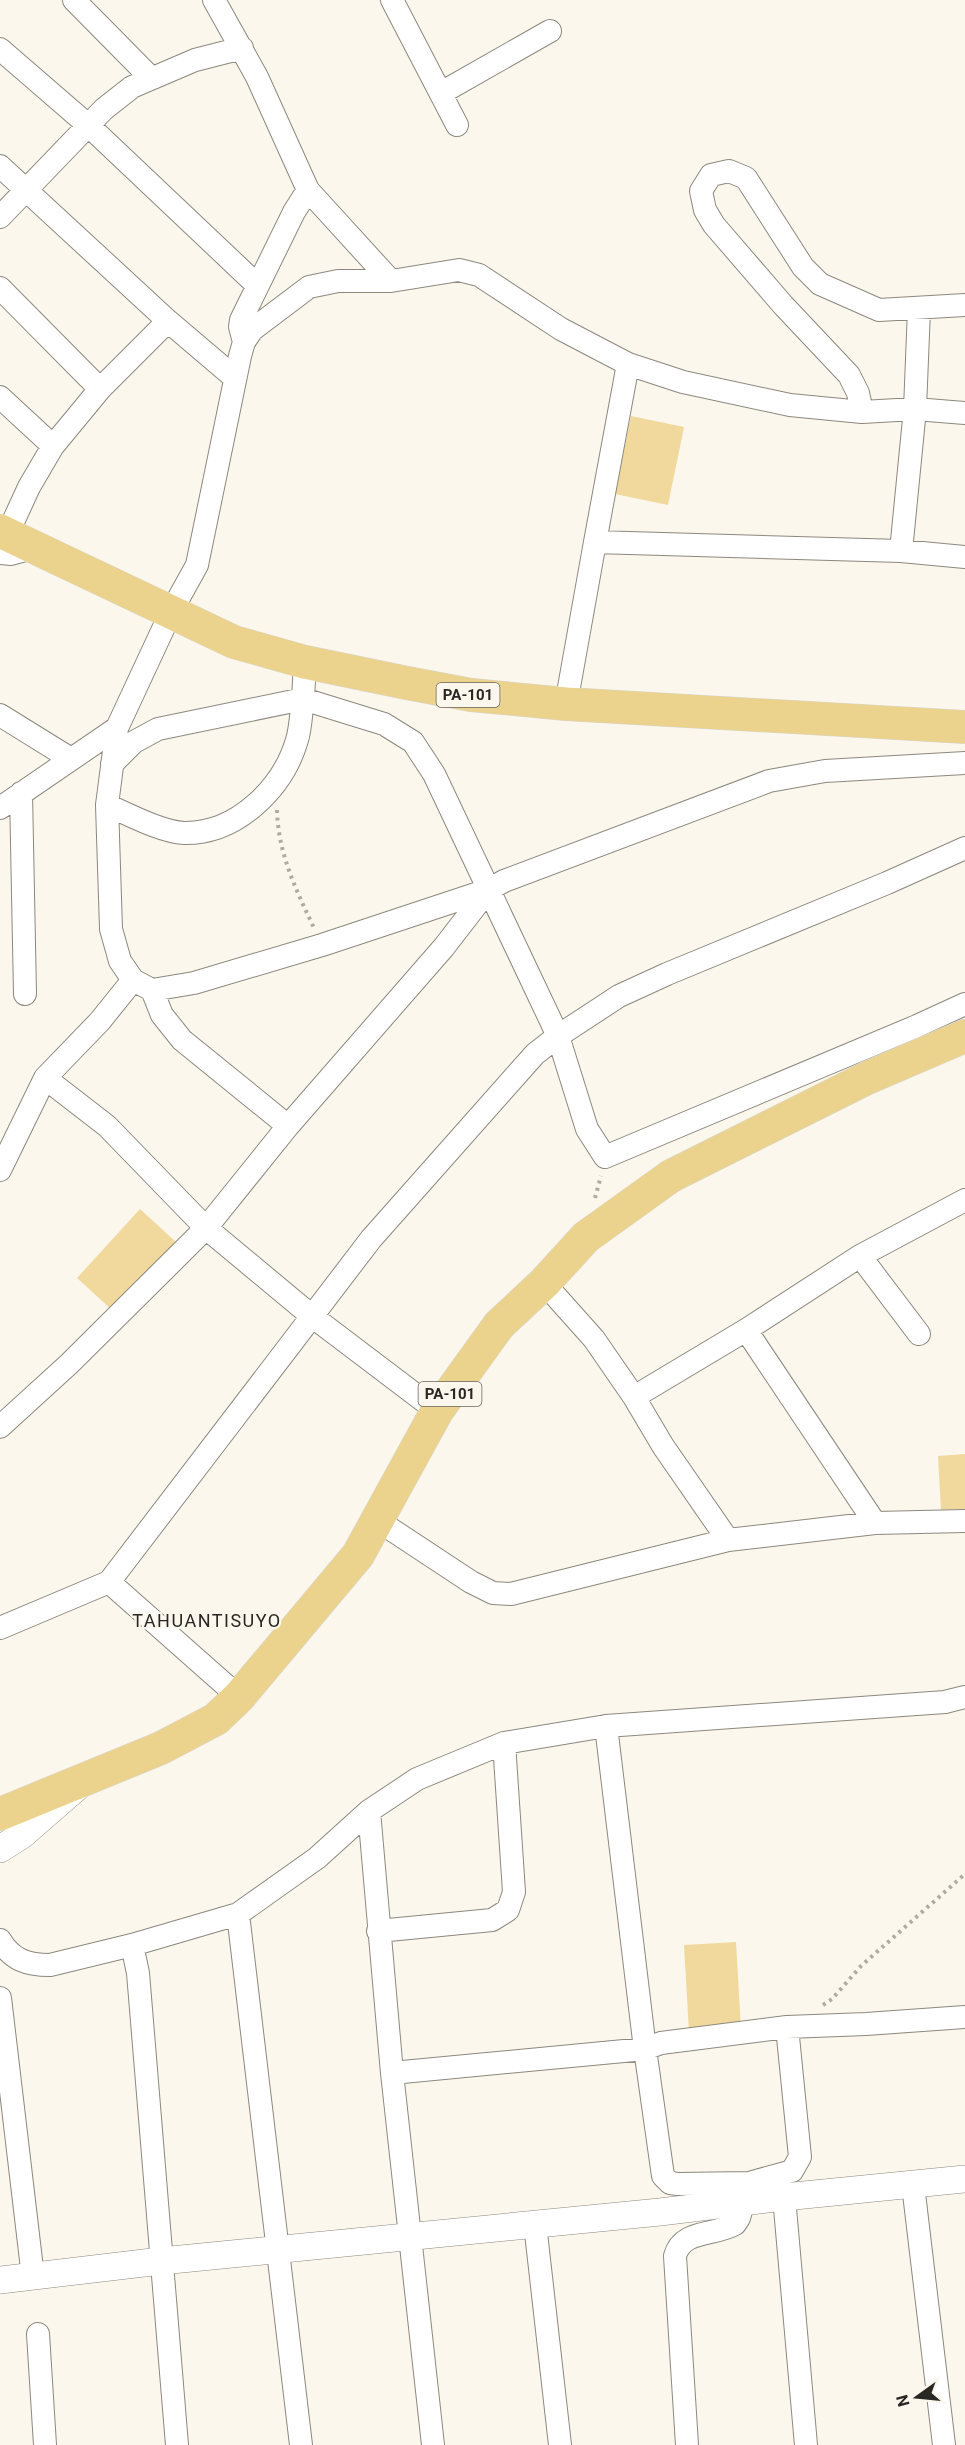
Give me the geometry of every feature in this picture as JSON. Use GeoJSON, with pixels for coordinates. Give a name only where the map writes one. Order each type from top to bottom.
{"type":"FeatureCollection","features":[{"type":"Feature","properties":{"kind":"main road","name":"PA-101"},"geometry":{"type":"LineString","coordinates":[[10,542],[234,642],[305,662],[471,695],[566,704],[965,727]]}},
{"type":"Feature","properties":{"kind":"main road","name":"PA-101"},"geometry":{"type":"LineString","coordinates":[[0,1814],[161,1748],[216,1719],[239,1697],[358,1555],[437,1411],[499,1325],[544,1283],[586,1237],[671,1176],[867,1078],[965,1036]]}},
{"type":"Feature","properties":{"kind":"street"},"geometry":{"type":"LineString","coordinates":[[74,0],[151,78]]}},
{"type":"Feature","properties":{"kind":"street"},"geometry":{"type":"LineString","coordinates":[[392,0],[457,125]]}},
{"type":"Feature","properties":{"kind":"street"},"geometry":{"type":"LineString","coordinates":[[220,2],[309,190],[391,281]]}},
{"type":"Feature","properties":{"kind":"street"},"geometry":{"type":"LineString","coordinates":[[441,93],[550,31]]}},
{"type":"Feature","properties":{"kind":"street"},"geometry":{"type":"LineString","coordinates":[[0,217],[104,109],[132,87],[195,60],[242,48]]}},
{"type":"Feature","properties":{"kind":"street"},"geometry":{"type":"LineString","coordinates":[[0,49],[88,126],[257,285]]}},
{"type":"Feature","properties":{"kind":"street"},"geometry":{"type":"LineString","coordinates":[[0,166],[168,321],[235,378]]}},
{"type":"Feature","properties":{"kind":"street"},"geometry":{"type":"LineString","coordinates":[[862,412],[858,393],[849,375],[783,306],[714,225],[705,210],[701,191],[711,175],[729,171],[746,178],[803,267],[820,284],[879,310],[965,305]]}},
{"type":"Feature","properties":{"kind":"street"},"geometry":{"type":"LineString","coordinates":[[244,342],[240,327],[241,320],[294,212],[309,190]]}},
{"type":"Feature","properties":{"kind":"street"},"geometry":{"type":"LineString","coordinates":[[288,1126],[182,1040],[162,1015],[143,985],[120,962],[111,929],[107,805],[117,728],[171,612],[197,565],[235,378],[244,342],[252,330],[309,287],[338,280],[391,281],[459,270],[479,275],[561,329],[628,364],[683,382],[790,405],[862,412],[915,409],[965,413]]}},
{"type":"Feature","properties":{"kind":"street"},"geometry":{"type":"LineString","coordinates":[[0,288],[100,389]]}},
{"type":"Feature","properties":{"kind":"street"},"geometry":{"type":"LineString","coordinates":[[901,551],[915,409],[920,309]]}},
{"type":"Feature","properties":{"kind":"street"},"geometry":{"type":"LineString","coordinates":[[10,542],[29,486],[52,446],[100,389],[168,321]]}},
{"type":"Feature","properties":{"kind":"street"},"geometry":{"type":"LineString","coordinates":[[566,704],[628,364]]}},
{"type":"Feature","properties":{"kind":"street"},"geometry":{"type":"LineString","coordinates":[[0,397],[52,446]]}},
{"type":"Feature","properties":{"kind":"street"},"geometry":{"type":"LineString","coordinates":[[595,542],[901,551],[965,556]]}},
{"type":"Feature","properties":{"kind":"street"},"geometry":{"type":"LineString","coordinates":[[107,805],[155,825],[183,833],[213,828],[233,821],[258,803],[277,779],[297,740],[305,662]]}},
{"type":"Feature","properties":{"kind":"street"},"geometry":{"type":"LineString","coordinates":[[112,764],[134,742],[158,729],[303,699],[384,724],[413,742],[434,774],[558,1036],[587,1130],[605,1156],[965,1004]]}},
{"type":"Feature","properties":{"kind":"street"},"geometry":{"type":"LineString","coordinates":[[0,716],[71,759]]}},
{"type":"Feature","properties":{"kind":"street"},"geometry":{"type":"LineString","coordinates":[[25,994],[6,802],[117,728]]}},
{"type":"Feature","properties":{"kind":"street"},"geometry":{"type":"LineString","coordinates":[[0,1170],[45,1078],[100,1021],[143,985],[194,982],[322,945],[488,890],[504,881],[770,781],[825,771],[965,763]]}},
{"type":"Feature","properties":{"kind":"street"},"geometry":{"type":"LineString","coordinates":[[0,1628],[109,1582],[371,1239],[535,1054],[619,996],[965,848]]}},
{"type":"Feature","properties":{"kind":"street"},"geometry":{"type":"LineString","coordinates":[[0,1426],[69,1364],[206,1228],[288,1126],[444,947],[488,890]]}},
{"type":"Feature","properties":{"kind":"street"},"geometry":{"type":"LineString","coordinates":[[45,1078],[107,1126],[206,1228],[313,1317],[437,1411]]}},
{"type":"Feature","properties":{"kind":"street"},"geometry":{"type":"LineString","coordinates":[[634,1397],[746,1330],[860,1256],[965,1200]]}},
{"type":"Feature","properties":{"kind":"street"},"geometry":{"type":"LineString","coordinates":[[860,1256],[919,1334]]}},
{"type":"Feature","properties":{"kind":"street"},"geometry":{"type":"LineString","coordinates":[[544,1283],[594,1339],[634,1397],[663,1446],[728,1540]]}},
{"type":"Feature","properties":{"kind":"street"},"geometry":{"type":"LineString","coordinates":[[746,1330],[875,1523]]}},
{"type":"Feature","properties":{"kind":"street"},"geometry":{"type":"LineString","coordinates":[[377,1520],[471,1582],[493,1593],[511,1594],[728,1540],[875,1523],[965,1521]]}},
{"type":"Feature","properties":{"kind":"street"},"geometry":{"type":"LineString","coordinates":[[109,1582],[239,1697]]}},
{"type":"Feature","properties":{"kind":"street"},"geometry":{"type":"LineString","coordinates":[[2,1953],[24,1962],[50,1965],[132,1945],[238,1914],[317,1858],[369,1811],[417,1779],[504,1743],[606,1726],[945,1702],[965,1698]]}},
{"type":"Feature","properties":{"kind":"street"},"geometry":{"type":"LineString","coordinates":[[606,1726],[645,2049],[663,2175],[667,2180],[678,2184],[784,2197],[965,2179]]}},
{"type":"Feature","properties":{"kind":"street"},"geometry":{"type":"LineString","coordinates":[[378,1931],[492,1920],[508,1910],[514,1892],[504,1743]]}},
{"type":"Feature","properties":{"kind":"street"},"geometry":{"type":"LineString","coordinates":[[0,1849],[22,1835],[84,1781]]}},
{"type":"Feature","properties":{"kind":"street"},"geometry":{"type":"LineString","coordinates":[[369,1811],[392,2073],[433,2445]]}},
{"type":"Feature","properties":{"kind":"street"},"geometry":{"type":"LineString","coordinates":[[238,1914],[301,2445]]}},
{"type":"Feature","properties":{"kind":"street"},"geometry":{"type":"LineString","coordinates":[[132,1945],[138,1973],[177,2445]]}},
{"type":"Feature","properties":{"kind":"street"},"geometry":{"type":"LineString","coordinates":[[0,1998],[33,2277]]}},
{"type":"Feature","properties":{"kind":"street"},"geometry":{"type":"LineString","coordinates":[[392,2073],[645,2049],[661,2043],[786,2027],[965,2017]]}},
{"type":"Feature","properties":{"kind":"street"},"geometry":{"type":"LineString","coordinates":[[0,2280],[160,2261],[535,2224],[746,2192],[792,2171],[800,2157],[786,2027]]}},
{"type":"Feature","properties":{"kind":"street"},"geometry":{"type":"LineString","coordinates":[[913,2185],[944,2445]]}},
{"type":"Feature","properties":{"kind":"street"},"geometry":{"type":"LineString","coordinates":[[687,2445],[675,2256],[677,2247],[683,2241],[696,2235],[735,2224],[739,2218],[746,2192]]}},
{"type":"Feature","properties":{"kind":"street"},"geometry":{"type":"LineString","coordinates":[[784,2197],[806,2445]]}},
{"type":"Feature","properties":{"kind":"street"},"geometry":{"type":"LineString","coordinates":[[535,2224],[560,2445]]}},
{"type":"Feature","properties":{"kind":"street"},"geometry":{"type":"LineString","coordinates":[[38,2334],[45,2445]]}},
{"type":"Feature","properties":{"kind":"path"},"geometry":{"type":"LineString","coordinates":[[277,779],[277,825],[285,863],[322,945]]}},
{"type":"Feature","properties":{"kind":"path"},"geometry":{"type":"LineString","coordinates":[[786,2027],[832,2000],[861,1966],[965,1874]]}},
{"type":"Feature","properties":{"kind":"shaded area"},"geometry":{"type":"Polygon","coordinates":[[[631,416],[684,427],[668,505],[615,494],[631,416]]]}},
{"type":"Feature","properties":{"kind":"shaded area"},"geometry":{"type":"Polygon","coordinates":[[[140,1209],[177,1243],[113,1311],[77,1278],[140,1209]]]}},
{"type":"Feature","properties":{"kind":"shaded area"},"geometry":{"type":"Polygon","coordinates":[[[965,1454],[965,1509],[941,1510],[938,1456],[965,1454]]]}},
{"type":"Feature","properties":{"kind":"shaded area"},"geometry":{"type":"Polygon","coordinates":[[[736,1942],[741,2030],[689,2032],[684,1945],[736,1942]]]}},
{"type":"Feature","properties":{"kind":"district","name":"TAHUANTISUYO"},"geometry":{"type":"Point","coordinates":[207,1621]}}]}
